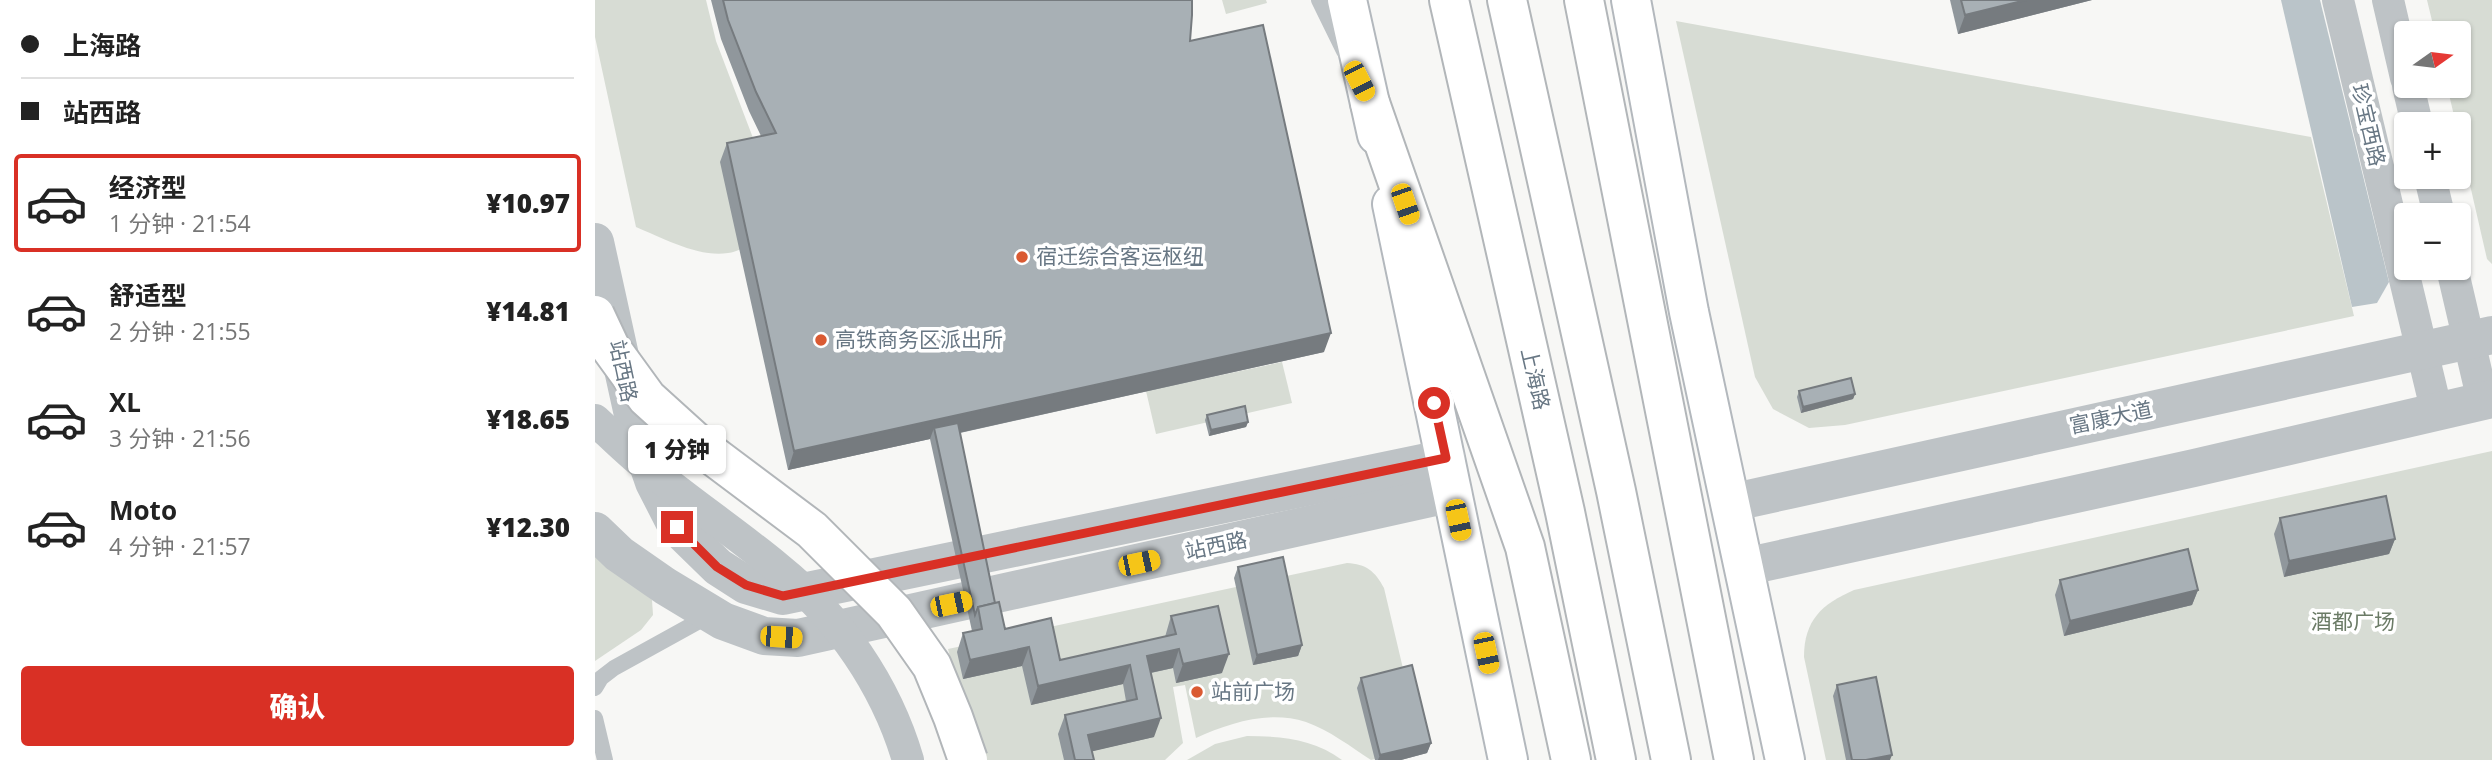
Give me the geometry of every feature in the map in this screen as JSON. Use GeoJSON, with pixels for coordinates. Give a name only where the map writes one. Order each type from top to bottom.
{"type":"FeatureCollection","features":[{"type":"Feature","properties":{"kind":"main road"},"geometry":{"type":"LineString","coordinates":[[1347,0],[1508,760]]}},
{"type":"Feature","properties":{"kind":"main road","name":"上海路"},"geometry":{"type":"LineString","coordinates":[[1448,0],[1565,512],[1616,760]]}},
{"type":"Feature","properties":{"kind":"main road"},"geometry":{"type":"LineString","coordinates":[[1507,0],[1616,491],[1671,760]]}},
{"type":"Feature","properties":{"kind":"main road"},"geometry":{"type":"LineString","coordinates":[[1584,0],[1734,760]]}},
{"type":"Feature","properties":{"kind":"main road"},"geometry":{"type":"LineString","coordinates":[[1631,0],[1689,312],[1785,760]]}},
{"type":"Feature","properties":{"kind":"main road"},"geometry":{"type":"LineString","coordinates":[[1370,103],[1525,547],[1571,760]]}},
{"type":"Feature","properties":{"kind":"main road"},"geometry":{"type":"LineString","coordinates":[[595,315],[610,347],[647,398],[700,446],[811,530],[894,612],[932,666],[968,760]]}},
{"type":"Feature","properties":{"kind":"street","name":"珍宝西路"},"geometry":{"type":"LineString","coordinates":[[2338,0],[2437,413]]}},
{"type":"Feature","properties":{"kind":"street"},"geometry":{"type":"LineString","coordinates":[[2388,0],[2394,26]]}},
{"type":"Feature","properties":{"kind":"street","name":"站西路"},"geometry":{"type":"LineString","coordinates":[[595,242],[637,433],[654,482],[677,527],[717,567],[746,585],[783,596],[1449,475]]}},
{"type":"Feature","properties":{"kind":"street"},"geometry":{"type":"LineString","coordinates":[[1744,567],[2488,400],[2481,338],[2457,280]]}},
{"type":"Feature","properties":{"kind":"street","name":"富康大道"},"geometry":{"type":"LineString","coordinates":[[1730,503],[2481,338]]}},
{"type":"Feature","properties":{"kind":"street"},"geometry":{"type":"LineString","coordinates":[[595,420],[635,458],[781,569],[834,622],[863,662],[886,701],[909,754]]}},
{"type":"Feature","properties":{"kind":"street","name":"站西路"},"geometry":{"type":"LineString","coordinates":[[595,531],[619,554],[723,621],[764,636],[798,638],[1449,475]]}},
{"type":"Feature","properties":{"kind":"lane"},"geometry":{"type":"LineString","coordinates":[[1319,0],[1370,103]]}},
{"type":"Feature","properties":{"kind":"lane"},"geometry":{"type":"LineString","coordinates":[[595,688],[601,678],[614,667],[712,614]]}},
{"type":"Feature","properties":{"kind":"lane"},"geometry":{"type":"LineString","coordinates":[[595,718],[605,760]]}},
{"type":"Feature","properties":{"kind":"green space"},"geometry":{"type":"Polygon","coordinates":[[[595,0],[706,0],[716,41],[774,193],[755,243],[731,252],[705,253],[636,227],[595,37],[595,0]]]}},
{"type":"Feature","properties":{"kind":"green space"},"geometry":{"type":"Polygon","coordinates":[[[1222,0],[1266,0],[1267,3],[1226,14],[1222,0]]]}},
{"type":"Feature","properties":{"kind":"green space"},"geometry":{"type":"Polygon","coordinates":[[[2427,0],[2492,0],[2492,264],[2487,259],[2471,189],[2471,112],[2453,112],[2450,98],[2471,98],[2471,21],[2432,21],[2427,0]]]}},
{"type":"Feature","properties":{"kind":"green space"},"geometry":{"type":"Polygon","coordinates":[[[1676,21],[2311,137],[2354,316],[1845,425],[1809,428],[1773,409],[1755,377],[1676,21]]]}},
{"type":"Feature","properties":{"kind":"green space"},"geometry":{"type":"Polygon","coordinates":[[[1282,362],[1292,403],[1156,434],[1146,391],[1282,362]]]}},
{"type":"Feature","properties":{"kind":"green space","name":"酒都广场"},"geometry":{"type":"Polygon","coordinates":[[[2492,451],[2492,760],[1826,760],[1804,657],[1805,644],[1811,623],[1817,615],[1833,601],[1854,590],[2492,451]]]}},
{"type":"Feature","properties":{"kind":"green space"},"geometry":{"type":"Polygon","coordinates":[[[595,553],[652,600],[653,615],[641,630],[595,661],[595,553]]]}},
{"type":"Feature","properties":{"kind":"green space","name":"站前广场"},"geometry":{"type":"Polygon","coordinates":[[[1347,563],[1369,570],[1384,588],[1422,749],[1371,760],[1315,725],[1278,717],[1236,723],[1196,738],[1185,685],[1173,687],[1183,743],[1165,760],[976,760],[948,649],[1347,563]]]}},
{"type":"Feature","properties":{"kind":"green space"},"geometry":{"type":"Polygon","coordinates":[[[1247,736],[1309,743],[1342,760],[1187,760],[1215,744],[1247,736]]]}},
{"type":"Feature","properties":{"kind":"shaded area"},"geometry":{"type":"Polygon","coordinates":[[[2281,0],[2320,0],[2389,282],[2377,303],[2352,307],[2281,0]]]}},
{"type":"Feature","properties":{"kind":"building","name":"宿迁综合客运枢纽"},"geometry":{"type":"Polygon","coordinates":[[[723,0],[1192,0],[1190,41],[1263,25],[1331,333],[794,451],[727,143],[776,133],[756,92],[723,0]]]}},
{"type":"Feature","properties":{"kind":"building"},"geometry":{"type":"Polygon","coordinates":[[[1961,0],[2026,0],[1965,15],[1961,0]]]}},
{"type":"Feature","properties":{"kind":"building"},"geometry":{"type":"Polygon","coordinates":[[[1851,378],[1855,394],[1803,407],[1799,391],[1851,378]]]}},
{"type":"Feature","properties":{"kind":"building"},"geometry":{"type":"Polygon","coordinates":[[[1245,406],[1248,422],[1211,430],[1207,415],[1245,406]]]}},
{"type":"Feature","properties":{"kind":"building"},"geometry":{"type":"Polygon","coordinates":[[[958,423],[995,603],[978,607],[975,615],[934,428],[958,423]]]}},
{"type":"Feature","properties":{"kind":"building"},"geometry":{"type":"Polygon","coordinates":[[[2386,496],[2395,539],[2289,561],[2280,518],[2386,496]]]}},
{"type":"Feature","properties":{"kind":"building"},"geometry":{"type":"Polygon","coordinates":[[[2188,549],[2198,590],[2070,621],[2060,580],[2188,549]]]}},
{"type":"Feature","properties":{"kind":"building"},"geometry":{"type":"Polygon","coordinates":[[[1283,557],[1302,645],[1257,655],[1238,567],[1283,557]]]}},
{"type":"Feature","properties":{"kind":"building"},"geometry":{"type":"Polygon","coordinates":[[[999,602],[1005,629],[1051,618],[1060,660],[1176,634],[1171,616],[1218,606],[1229,654],[1183,664],[1179,649],[1147,656],[1161,718],[1088,735],[1094,760],[1075,760],[1065,715],[1137,699],[1130,665],[1038,686],[1029,647],[970,660],[963,633],[982,629],[978,607],[999,602]]]}},
{"type":"Feature","properties":{"kind":"building"},"geometry":{"type":"Polygon","coordinates":[[[1412,665],[1431,743],[1380,755],[1361,678],[1412,665]]]}},
{"type":"Feature","properties":{"kind":"building"},"geometry":{"type":"Polygon","coordinates":[[[1876,677],[1892,755],[1852,760],[1837,685],[1876,677]]]}},
{"type":"Feature","properties":{"kind":"place","name":"宿迁综合客运枢纽"},"geometry":{"type":"Point","coordinates":[1022,257]}},
{"type":"Feature","properties":{"kind":"place","name":"高铁商务区派出所"},"geometry":{"type":"Point","coordinates":[821,340]}},
{"type":"Feature","properties":{"kind":"place","name":"站前广场"},"geometry":{"type":"Point","coordinates":[1197,692]}},
{"type":"Feature","properties":{"kind":"route"},"geometry":{"type":"LineString","coordinates":[[677,527],[717,567],[746,585],[783,596],[1446,458],[1434,403]]}}]}
